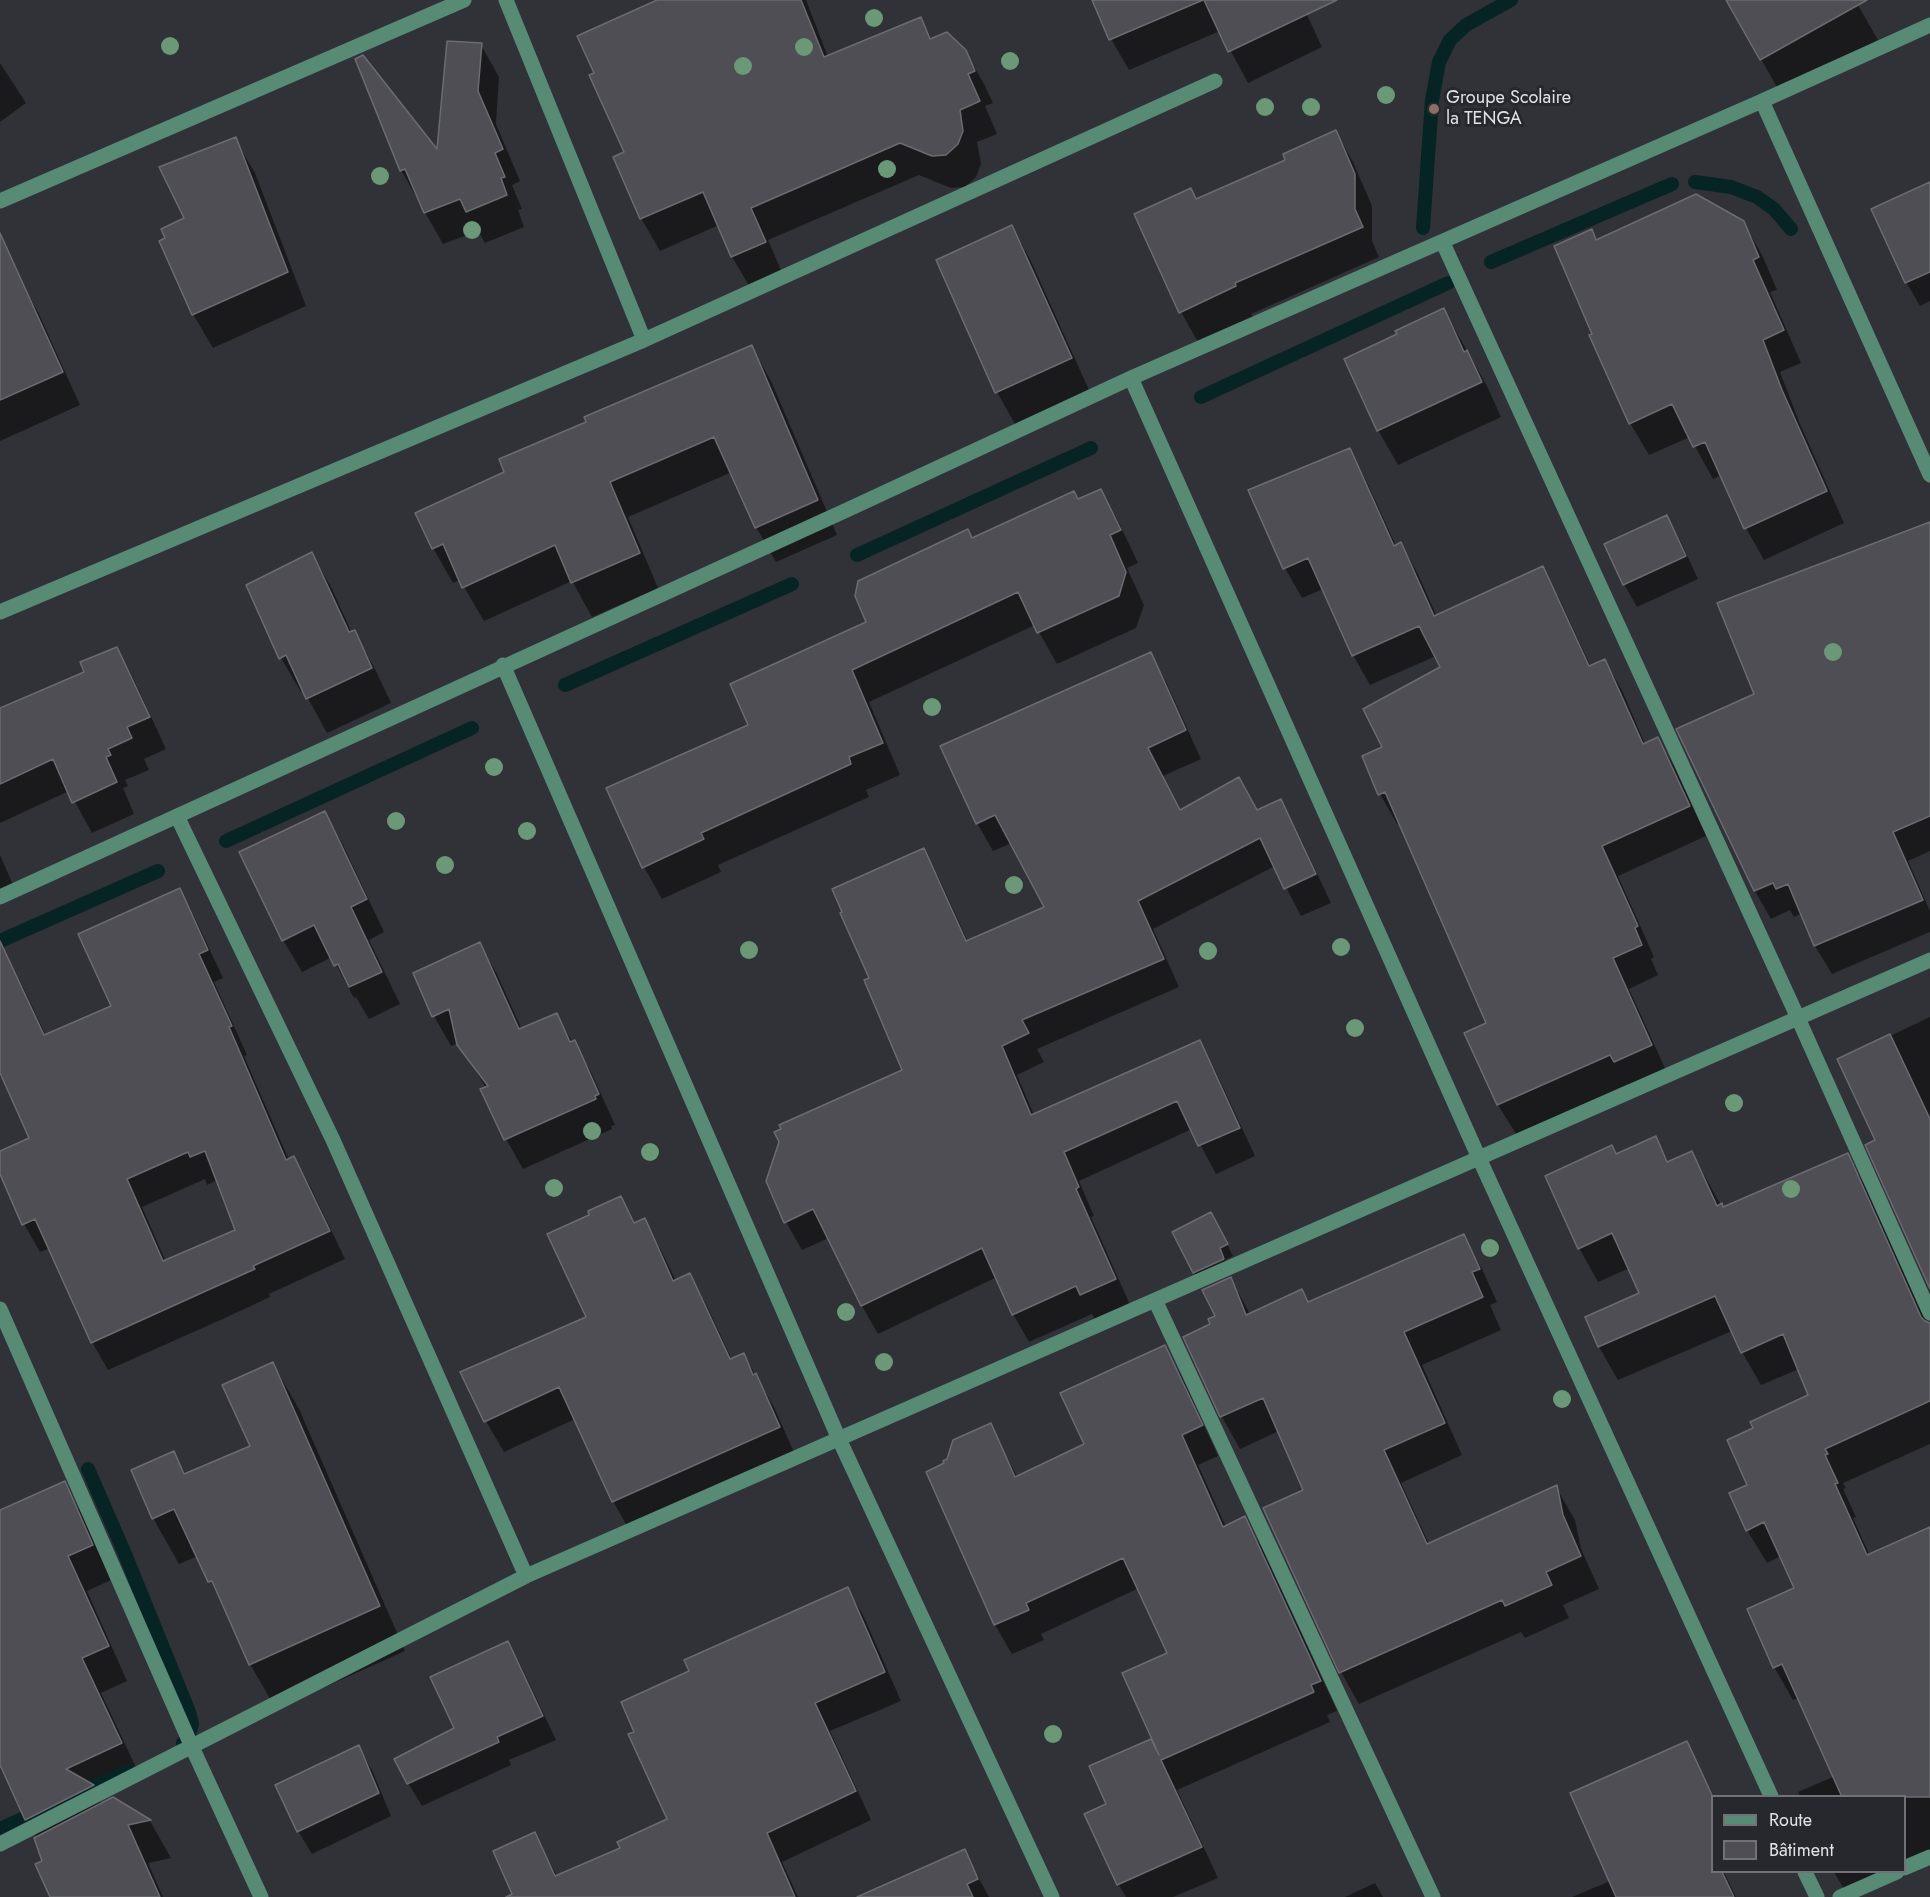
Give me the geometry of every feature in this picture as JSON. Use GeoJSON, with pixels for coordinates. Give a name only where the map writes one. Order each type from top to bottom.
{"type":"FeatureCollection","features":[{"type":"Feature","properties":{"kind":"street"},"geometry":{"type":"LineString","coordinates":[[0,201],[464,0]]}},
{"type":"Feature","properties":{"kind":"street"},"geometry":{"type":"LineString","coordinates":[[506,0],[644,340]]}},
{"type":"Feature","properties":{"kind":"street"},"geometry":{"type":"LineString","coordinates":[[0,897],[1131,378],[1443,243],[1930,24]]}},
{"type":"Feature","properties":{"kind":"street"},"geometry":{"type":"LineString","coordinates":[[0,612],[644,340],[1215,81]]}},
{"type":"Feature","properties":{"kind":"street"},"geometry":{"type":"LineString","coordinates":[[1762,101],[1930,475]]}},
{"type":"Feature","properties":{"kind":"street"},"geometry":{"type":"LineString","coordinates":[[1443,243],[1798,1018],[1930,1313]]}},
{"type":"Feature","properties":{"kind":"street"},"geometry":{"type":"LineString","coordinates":[[1131,378],[1479,1158],[1770,1795]]}},
{"type":"Feature","properties":{"kind":"street"},"geometry":{"type":"LineString","coordinates":[[503,665],[839,1439],[1052,1897]]}},
{"type":"Feature","properties":{"kind":"street"},"geometry":{"type":"LineString","coordinates":[[177,816],[333,1140],[526,1576]]}},
{"type":"Feature","properties":{"kind":"street"},"geometry":{"type":"LineString","coordinates":[[0,1844],[526,1576],[1930,960]]}},
{"type":"Feature","properties":{"kind":"street"},"geometry":{"type":"LineString","coordinates":[[1155,1300],[1433,1897]]}},
{"type":"Feature","properties":{"kind":"street"},"geometry":{"type":"LineString","coordinates":[[0,1309],[192,1747],[261,1897]]}},
{"type":"Feature","properties":{"kind":"street"},"geometry":{"type":"LineString","coordinates":[[1906,1868],[1930,1857]]}},
{"type":"Feature","properties":{"kind":"street"},"geometry":{"type":"LineString","coordinates":[[1805,1873],[1817,1897]]}},
{"type":"Feature","properties":{"kind":"street"},"geometry":{"type":"LineString","coordinates":[[1840,1897],[1895,1873]]}},
{"type":"Feature","properties":{"kind":"building"},"geometry":{"type":"Polygon","coordinates":[[[657,0],[801,0],[824,57],[921,17],[930,39],[947,32],[966,50],[975,71],[968,74],[980,101],[960,110],[963,131],[958,144],[946,155],[932,156],[900,143],[751,208],[766,242],[731,257],[703,192],[640,219],[613,157],[624,152],[589,75],[594,73],[577,36],[657,0]]]}},
{"type":"Feature","properties":{"kind":"building"},"geometry":{"type":"Polygon","coordinates":[[[1092,0],[1203,0],[1109,40],[1092,0]]]}},
{"type":"Feature","properties":{"kind":"building"},"geometry":{"type":"Polygon","coordinates":[[[1204,0],[1337,0],[1228,52],[1204,0]]]}},
{"type":"Feature","properties":{"kind":"building"},"geometry":{"type":"Polygon","coordinates":[[[1726,0],[1867,0],[1760,60],[1726,0]]]}},
{"type":"Feature","properties":{"kind":"building"},"geometry":{"type":"Polygon","coordinates":[[[447,41],[482,43],[478,91],[503,149],[495,153],[505,177],[501,178],[507,195],[466,212],[460,199],[424,213],[405,169],[400,171],[355,59],[363,55],[437,149],[447,41]]]}},
{"type":"Feature","properties":{"kind":"building"},"geometry":{"type":"Polygon","coordinates":[[[1336,130],[1355,174],[1355,209],[1363,227],[1235,283],[1236,286],[1179,313],[1134,214],[1191,188],[1196,199],[1285,160],[1283,154],[1336,130]]]}},
{"type":"Feature","properties":{"kind":"building"},"geometry":{"type":"Polygon","coordinates":[[[236,137],[288,272],[192,315],[159,241],[165,238],[161,229],[184,218],[159,167],[236,137]]]}},
{"type":"Feature","properties":{"kind":"building"},"geometry":{"type":"Polygon","coordinates":[[[1930,182],[1930,272],[1905,283],[1871,209],[1930,182]]]}},
{"type":"Feature","properties":{"kind":"building"},"geometry":{"type":"Polygon","coordinates":[[[1696,194],[1744,221],[1759,257],[1753,260],[1784,330],[1763,340],[1782,390],[1827,491],[1744,529],[1705,442],[1693,447],[1672,404],[1629,424],[1589,335],[1592,334],[1554,246],[1592,229],[1596,240],[1696,194]]]}},
{"type":"Feature","properties":{"kind":"building"},"geometry":{"type":"Polygon","coordinates":[[[1012,225],[1072,358],[995,393],[936,260],[1012,225]]]}},
{"type":"Feature","properties":{"kind":"building"},"geometry":{"type":"Polygon","coordinates":[[[0,233],[63,372],[0,400],[0,233]]]}},
{"type":"Feature","properties":{"kind":"building"},"geometry":{"type":"Polygon","coordinates":[[[1444,308],[1464,352],[1467,350],[1482,382],[1377,431],[1344,359],[1397,334],[1395,331],[1444,308]]]}},
{"type":"Feature","properties":{"kind":"building"},"geometry":{"type":"Polygon","coordinates":[[[752,345],[818,500],[755,528],[714,437],[610,482],[640,553],[571,583],[555,545],[462,588],[443,544],[432,549],[415,513],[504,472],[499,459],[586,422],[584,417],[752,345]]]}},
{"type":"Feature","properties":{"kind":"building"},"geometry":{"type":"Polygon","coordinates":[[[1350,448],[1394,546],[1401,542],[1434,616],[1543,566],[1589,666],[1605,659],[1643,744],[1658,737],[1690,806],[1602,846],[1638,926],[1635,928],[1642,945],[1613,958],[1652,1045],[1614,1062],[1610,1055],[1497,1105],[1464,1033],[1486,1023],[1385,792],[1378,795],[1362,756],[1382,747],[1363,709],[1440,667],[1419,626],[1352,656],[1308,558],[1283,569],[1248,490],[1350,448]]]}},
{"type":"Feature","properties":{"kind":"building"},"geometry":{"type":"Polygon","coordinates":[[[1101,489],[1121,530],[1110,535],[1126,572],[1119,596],[1037,633],[1018,592],[852,670],[883,743],[849,757],[851,764],[701,833],[704,839],[642,868],[606,788],[748,725],[730,684],[866,622],[855,596],[858,581],[968,529],[972,538],[1074,491],[1078,499],[1101,489]]]}},
{"type":"Feature","properties":{"kind":"building"},"geometry":{"type":"Polygon","coordinates":[[[1667,515],[1686,556],[1623,585],[1604,544],[1667,515]]]}},
{"type":"Feature","properties":{"kind":"building"},"geometry":{"type":"Polygon","coordinates":[[[1930,522],[1930,816],[1893,832],[1923,900],[1814,946],[1788,884],[1776,889],[1773,883],[1754,891],[1676,729],[1754,694],[1717,603],[1930,522]]]}},
{"type":"Feature","properties":{"kind":"building"},"geometry":{"type":"Polygon","coordinates":[[[312,552],[349,632],[355,630],[372,668],[306,699],[286,655],[279,659],[246,585],[312,552]]]}},
{"type":"Feature","properties":{"kind":"building"},"geometry":{"type":"Polygon","coordinates":[[[117,647],[150,717],[127,727],[132,738],[108,749],[111,755],[106,757],[117,782],[72,803],[53,759],[0,784],[0,708],[84,672],[80,662],[117,647]]]}},
{"type":"Feature","properties":{"kind":"building"},"geometry":{"type":"Polygon","coordinates":[[[1151,652],[1186,730],[1148,748],[1180,810],[1239,777],[1257,810],[1281,799],[1316,874],[1284,889],[1260,838],[1138,901],[1164,959],[1022,1020],[1029,1033],[1002,1046],[1031,1115],[1200,1040],[1240,1128],[1198,1146],[1177,1101],[1064,1152],[1079,1187],[1076,1189],[1116,1279],[1080,1295],[1076,1286],[1012,1315],[982,1248],[861,1306],[813,1209],[784,1223],[766,1181],[779,1142],[774,1132],[781,1129],[779,1125],[902,1070],[864,980],[869,978],[840,913],[842,912],[832,889],[924,848],[966,941],[1044,907],[995,815],[976,824],[940,746],[1151,652]]]}},
{"type":"Feature","properties":{"kind":"building"},"geometry":{"type":"Polygon","coordinates":[[[325,811],[367,899],[351,907],[382,972],[349,987],[338,964],[334,966],[314,925],[282,941],[239,852],[325,811]]]}},
{"type":"Feature","properties":{"kind":"building"},"geometry":{"type":"Polygon","coordinates":[[[180,888],[208,950],[199,954],[232,1026],[229,1027],[286,1160],[294,1156],[330,1231],[253,1266],[255,1269],[91,1343],[35,1219],[22,1225],[0,1174],[0,1151],[29,1138],[0,1073],[0,941],[44,1035],[111,1006],[78,934],[180,888]],[[205,1151],[190,1157],[188,1152],[127,1179],[163,1261],[235,1230],[205,1151]]]}},
{"type":"Feature","properties":{"kind":"building"},"geometry":{"type":"Polygon","coordinates":[[[480,942],[519,1029],[557,1013],[570,1042],[575,1040],[599,1094],[595,1096],[596,1099],[504,1140],[480,1089],[488,1086],[457,1045],[449,1009],[432,1017],[413,973],[480,942]]]}},
{"type":"Feature","properties":{"kind":"building"},"geometry":{"type":"Polygon","coordinates":[[[1890,1034],[1930,1119],[1930,1289],[1865,1145],[1875,1140],[1837,1059],[1890,1034]]]}},
{"type":"Feature","properties":{"kind":"building"},"geometry":{"type":"Polygon","coordinates":[[[1656,1136],[1667,1162],[1692,1151],[1717,1206],[1722,1203],[1723,1207],[1848,1153],[1921,1317],[1930,1323],[1930,1401],[1825,1449],[1828,1454],[1825,1455],[1838,1483],[1835,1484],[1867,1555],[1930,1527],[1930,1797],[1841,1795],[1782,1664],[1773,1668],[1747,1609],[1794,1588],[1764,1522],[1746,1531],[1729,1493],[1747,1485],[1727,1440],[1753,1428],[1750,1422],[1808,1395],[1783,1334],[1741,1353],[1715,1296],[1598,1347],[1585,1317],[1639,1293],[1612,1233],[1578,1249],[1545,1176],[1612,1145],[1616,1154],[1656,1136]]]}},
{"type":"Feature","properties":{"kind":"building"},"geometry":{"type":"Polygon","coordinates":[[[621,1196],[634,1223],[645,1218],[673,1281],[690,1273],[730,1359],[744,1353],[753,1375],[756,1373],[780,1427],[612,1502],[559,1387],[484,1422],[460,1372],[586,1317],[547,1234],[589,1215],[588,1211],[621,1196]]]}},
{"type":"Feature","properties":{"kind":"building"},"geometry":{"type":"Polygon","coordinates":[[[1211,1212],[1228,1244],[1220,1248],[1224,1259],[1193,1273],[1172,1232],[1211,1212]]]}},
{"type":"Feature","properties":{"kind":"building"},"geometry":{"type":"Polygon","coordinates":[[[1464,1234],[1480,1269],[1472,1272],[1483,1297],[1404,1332],[1445,1423],[1384,1450],[1427,1544],[1557,1485],[1563,1515],[1581,1556],[1546,1572],[1552,1585],[1505,1606],[1502,1600],[1339,1673],[1263,1508],[1303,1490],[1263,1398],[1220,1417],[1183,1337],[1210,1324],[1208,1319],[1215,1316],[1202,1290],[1231,1277],[1246,1315],[1302,1289],[1308,1302],[1464,1234]]]}},
{"type":"Feature","properties":{"kind":"building"},"geometry":{"type":"Polygon","coordinates":[[[1165,1345],[1203,1425],[1182,1435],[1223,1527],[1245,1516],[1321,1681],[1311,1685],[1314,1692],[1161,1760],[1202,1847],[1117,1885],[1084,1814],[1106,1804],[1089,1766],[1151,1739],[1159,1755],[1122,1673],[1167,1653],[1123,1558],[1026,1603],[1029,1610],[994,1625],[926,1472],[944,1463],[953,1440],[991,1423],[1015,1477],[1084,1444],[1060,1393],[1165,1345]]]}},
{"type":"Feature","properties":{"kind":"building"},"geometry":{"type":"Polygon","coordinates":[[[273,1362],[380,1606],[249,1665],[212,1581],[208,1582],[174,1509],[152,1519],[131,1470],[174,1451],[184,1474],[250,1446],[222,1385],[273,1362]]]}},
{"type":"Feature","properties":{"kind":"building"},"geometry":{"type":"Polygon","coordinates":[[[65,1481],[93,1545],[68,1556],[109,1646],[82,1658],[122,1743],[66,1769],[94,1785],[25,1820],[0,1765],[0,1510],[65,1481]]]}},
{"type":"Feature","properties":{"kind":"building"},"geometry":{"type":"Polygon","coordinates":[[[848,1587],[885,1672],[815,1703],[856,1791],[767,1833],[795,1897],[506,1897],[512,1894],[493,1851],[535,1832],[555,1876],[620,1848],[617,1842],[667,1819],[628,1734],[634,1732],[621,1702],[689,1671],[684,1660],[848,1587]]]}},
{"type":"Feature","properties":{"kind":"building"},"geometry":{"type":"Polygon","coordinates":[[[508,1641],[543,1716],[497,1737],[499,1742],[407,1784],[394,1759],[454,1728],[430,1677],[508,1641]]]}},
{"type":"Feature","properties":{"kind":"building"},"geometry":{"type":"Polygon","coordinates":[[[1687,1741],[1712,1795],[1711,1873],[1722,1873],[1734,1897],[1616,1897],[1570,1793],[1687,1741]]]}},
{"type":"Feature","properties":{"kind":"building"},"geometry":{"type":"Polygon","coordinates":[[[359,1745],[379,1793],[297,1832],[275,1785],[359,1745]]]}},
{"type":"Feature","properties":{"kind":"building"},"geometry":{"type":"Polygon","coordinates":[[[113,1797],[151,1820],[128,1825],[160,1897],[50,1897],[35,1864],[42,1861],[34,1838],[113,1797]]]}},
{"type":"Feature","properties":{"kind":"building"},"geometry":{"type":"Polygon","coordinates":[[[965,1849],[978,1879],[967,1884],[973,1897],[857,1897],[965,1849]]]}},
{"type":"Feature","properties":{"kind":"waterway"},"geometry":{"type":"LineString","coordinates":[[1423,228],[1432,100],[1439,62],[1450,40],[1466,25],[1511,0]]}},
{"type":"Feature","properties":{"kind":"waterway"},"geometry":{"type":"LineString","coordinates":[[1695,182],[1731,187],[1757,197],[1774,209],[1791,229]]}},
{"type":"Feature","properties":{"kind":"waterway"},"geometry":{"type":"LineString","coordinates":[[1491,262],[1672,184]]}},
{"type":"Feature","properties":{"kind":"waterway"},"geometry":{"type":"LineString","coordinates":[[1201,397],[1448,283]]}},
{"type":"Feature","properties":{"kind":"waterway"},"geometry":{"type":"LineString","coordinates":[[857,555],[1091,448]]}},
{"type":"Feature","properties":{"kind":"waterway"},"geometry":{"type":"LineString","coordinates":[[565,685],[792,584]]}},
{"type":"Feature","properties":{"kind":"waterway"},"geometry":{"type":"LineString","coordinates":[[226,841],[472,728]]}},
{"type":"Feature","properties":{"kind":"waterway"},"geometry":{"type":"LineString","coordinates":[[0,941],[158,871]]}},
{"type":"Feature","properties":{"kind":"waterway"},"geometry":{"type":"LineString","coordinates":[[88,1469],[189,1712],[192,1724],[188,1738],[183,1743]]}},
{"type":"Feature","properties":{"kind":"waterway"},"geometry":{"type":"LineString","coordinates":[[0,1829],[129,1771]]}},
{"type":"Feature","properties":{"kind":"place","name":"Groupe Scolaire la TENGA"},"geometry":{"type":"Point","coordinates":[1434,109]}}]}
